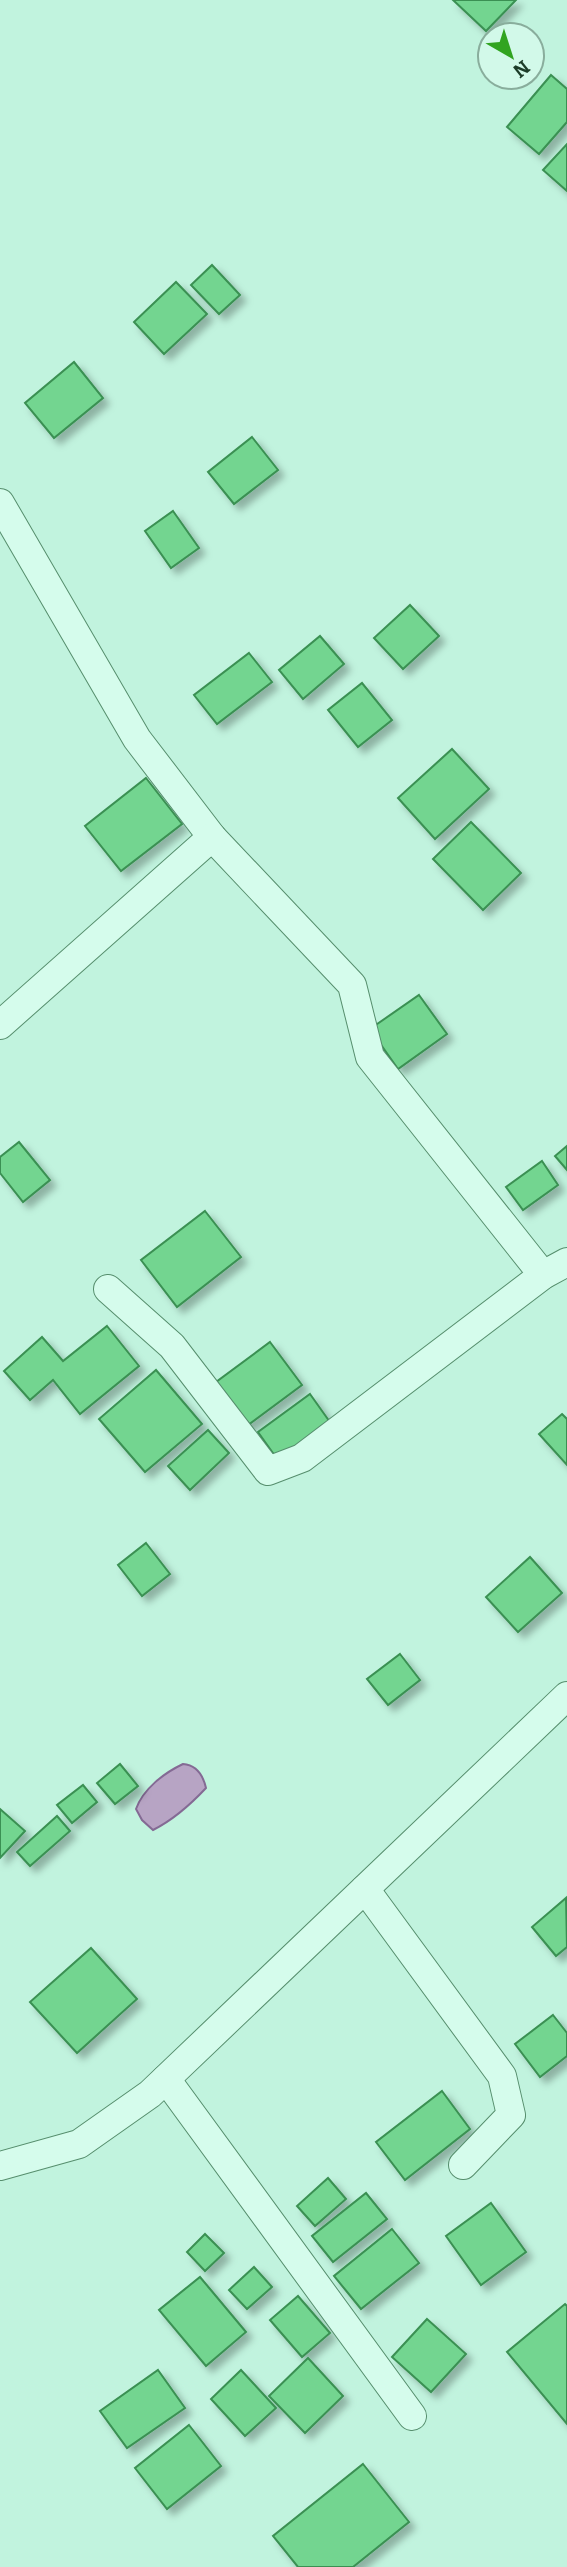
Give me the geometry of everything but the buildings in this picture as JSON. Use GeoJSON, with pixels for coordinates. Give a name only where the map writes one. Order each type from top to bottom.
{"type":"FeatureCollection","features":[{"type":"Feature","properties":{"kind":"street"},"geometry":{"type":"LineString","coordinates":[[0,503],[137,739],[212,837],[352,985],[370,1057],[555,1268],[302,1458],[268,1471],[172,1346],[108,1289]]}},
{"type":"Feature","properties":{"kind":"street"},"geometry":{"type":"LineString","coordinates":[[0,1024],[212,837]]}},
{"type":"Feature","properties":{"kind":"street"},"geometry":{"type":"LineString","coordinates":[[0,2166],[79,2144],[150,2094],[567,1696]]}},
{"type":"Feature","properties":{"kind":"street"},"geometry":{"type":"LineString","coordinates":[[365,1889],[502,2076],[511,2115],[463,2165]]}},
{"type":"Feature","properties":{"kind":"street"},"geometry":{"type":"LineString","coordinates":[[166,2079],[412,2416]]}},
{"type":"Feature","properties":{"kind":"shaded area"},"geometry":{"type":"Polygon","coordinates":[[[183,1764],[192,1766],[199,1772],[206,1788],[181,1811],[153,1830],[142,1820],[136,1809],[139,1802],[155,1782],[183,1764]]]}}]}
